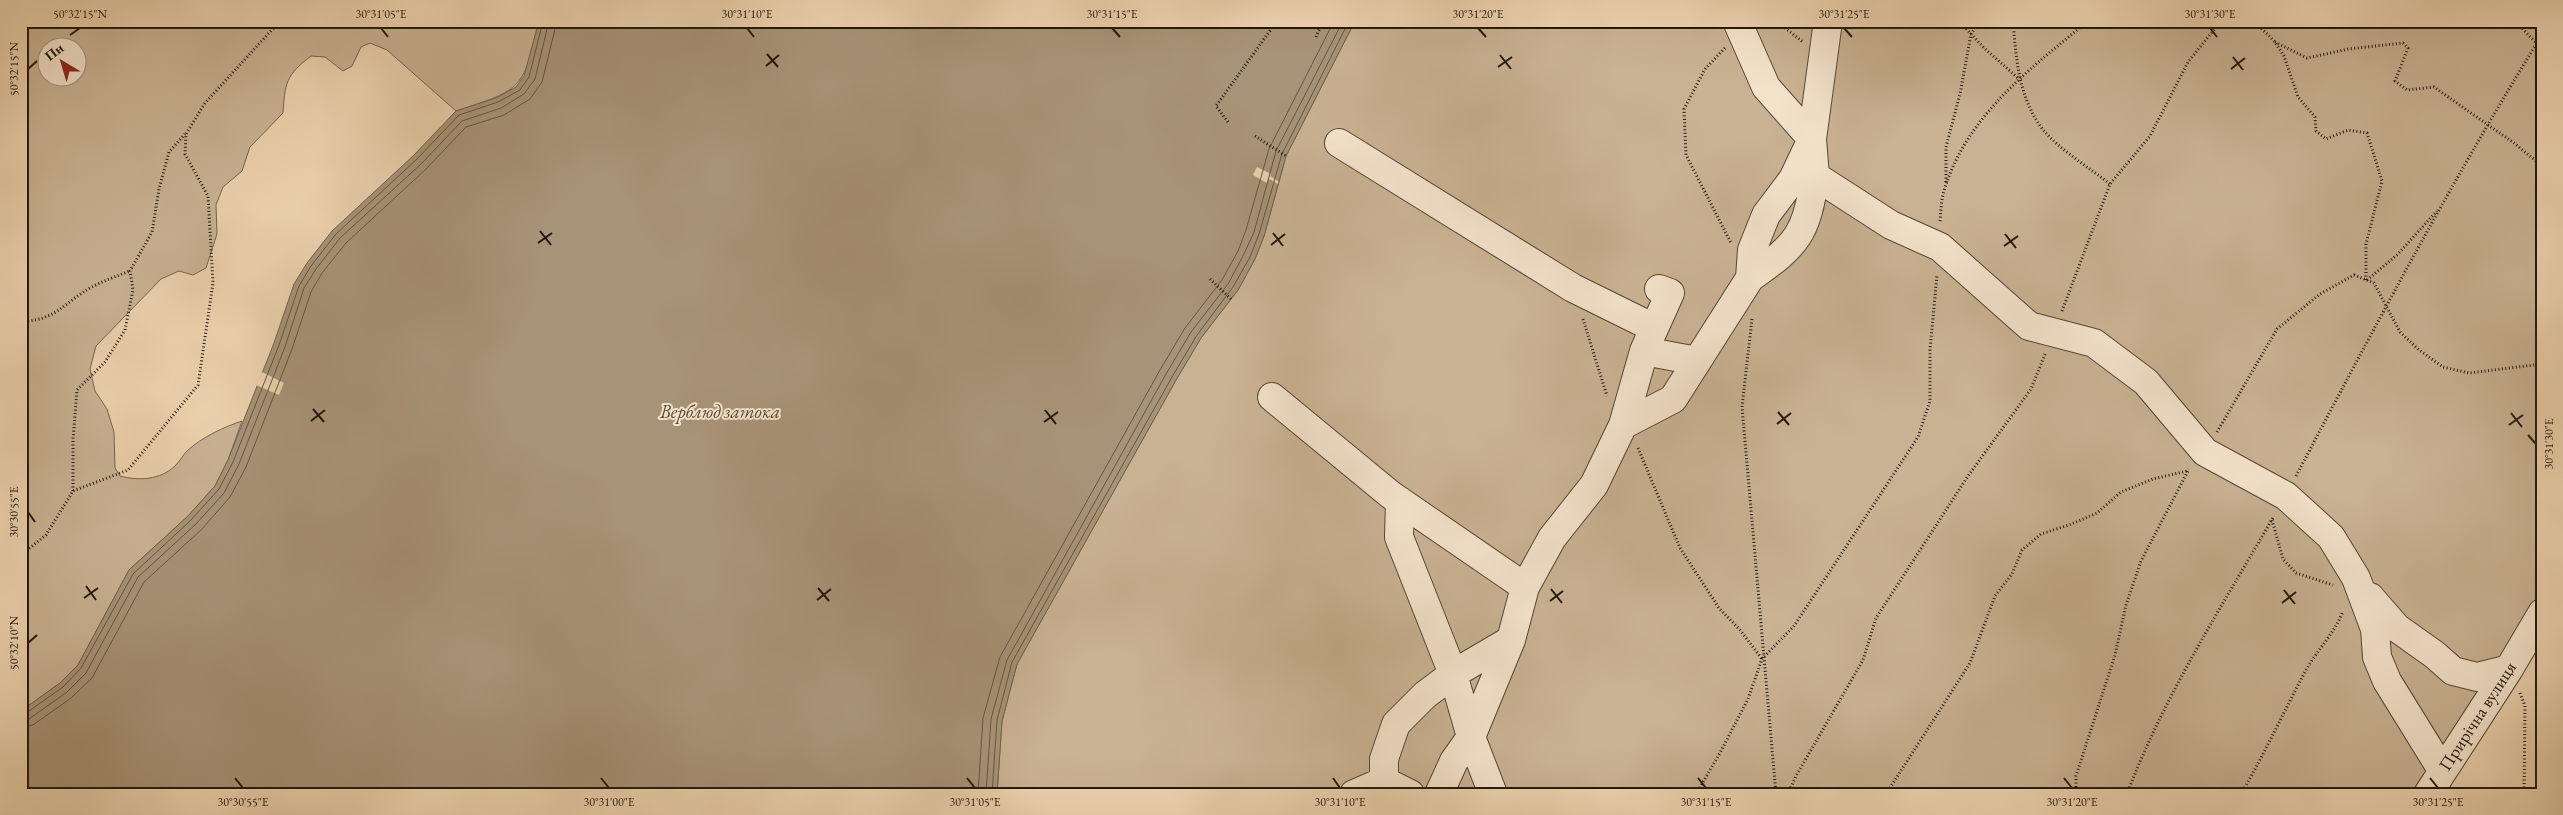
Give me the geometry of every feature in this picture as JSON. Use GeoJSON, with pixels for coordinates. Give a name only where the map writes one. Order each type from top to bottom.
{"type":"FeatureCollection","features":[{"type":"Feature","properties":{"kind":"lane"},"geometry":{"type":"LineString","coordinates":[[1623,425],[1672,399],[1750,278],[1774,261],[1799,237],[1809,211],[1814,176],[1812,139],[1828,21]]}},
{"type":"Feature","properties":{"kind":"lane"},"geometry":{"type":"LineString","coordinates":[[1746,25],[1766,87],[1812,139]]}},
{"type":"Feature","properties":{"kind":"lane"},"geometry":{"type":"LineString","coordinates":[[1750,278],[1752,250],[1766,215],[1793,179],[1812,139]]}},
{"type":"Feature","properties":{"kind":"lane"},"geometry":{"type":"LineString","coordinates":[[1339,143],[1573,288],[1649,339],[1697,361]]}},
{"type":"Feature","properties":{"kind":"lane"},"geometry":{"type":"LineString","coordinates":[[1814,176],[1891,225],[1940,247],[2029,326],[2094,343],[2146,382],[2205,452],[2286,496],[2331,538],[2375,629],[2377,657],[2387,681],[2442,770]]}},
{"type":"Feature","properties":{"kind":"lane"},"geometry":{"type":"LineString","coordinates":[[1439,794],[1454,762],[1471,737],[1511,640],[1525,587],[1552,538],[1594,485],[1623,425],[1649,339],[1670,293],[1659,289]]}},
{"type":"Feature","properties":{"kind":"lane"},"geometry":{"type":"LineString","coordinates":[[1272,397],[1400,501],[1525,587]]}},
{"type":"Feature","properties":{"kind":"lane"},"geometry":{"type":"LineString","coordinates":[[1400,501],[1400,537],[1453,674],[1471,737],[1493,794]]}},
{"type":"Feature","properties":{"kind":"lane"},"geometry":{"type":"LineString","coordinates":[[2356,590],[2397,628],[2435,655],[2453,672],[2478,676],[2509,669]]}},
{"type":"Feature","properties":{"kind":"lane","name":"Прирічна вулиця"},"geometry":{"type":"LineString","coordinates":[[2428,794],[2509,669],[2542,613]]}},
{"type":"Feature","properties":{"kind":"lane"},"geometry":{"type":"LineString","coordinates":[[1384,781],[1384,759],[1396,724],[1425,695],[1453,674],[1511,640]]}},
{"type":"Feature","properties":{"kind":"lane"},"geometry":{"type":"LineString","coordinates":[[1354,794],[1384,781],[1410,794]]}},
{"type":"Feature","properties":{"kind":"path"},"geometry":{"type":"LineString","coordinates":[[21,321],[37,321],[68,305],[89,289],[130,271],[152,232],[159,189],[169,152],[186,134],[205,103],[280,21]]}},
{"type":"Feature","properties":{"kind":"path"},"geometry":{"type":"LineString","coordinates":[[1228,122],[1216,106],[1254,56],[1277,21]]}},
{"type":"Feature","properties":{"kind":"path"},"geometry":{"type":"LineString","coordinates":[[1316,36],[1323,21]]}},
{"type":"Feature","properties":{"kind":"path"},"geometry":{"type":"LineString","coordinates":[[1341,21],[1352,28]]}},
{"type":"Feature","properties":{"kind":"path"},"geometry":{"type":"LineString","coordinates":[[1959,21],[2019,78]]}},
{"type":"Feature","properties":{"kind":"path"},"geometry":{"type":"LineString","coordinates":[[1696,794],[1748,699],[1762,659],[1794,626],[1918,437],[1930,401],[1930,350],[1940,247],[1939,228],[1946,185],[1946,147],[1960,94],[1971,34],[1980,21]]}},
{"type":"Feature","properties":{"kind":"path"},"geometry":{"type":"LineString","coordinates":[[2013,21],[2019,78],[2029,104],[2044,131],[2110,184]]}},
{"type":"Feature","properties":{"kind":"path"},"geometry":{"type":"LineString","coordinates":[[1946,185],[1953,167],[1994,102],[2019,78],[2088,21]]}},
{"type":"Feature","properties":{"kind":"path"},"geometry":{"type":"LineString","coordinates":[[1788,794],[1796,776],[1863,660],[1876,618],[1968,476],[2031,389],[2110,184],[2150,136],[2188,62],[2221,21]]}},
{"type":"Feature","properties":{"kind":"path"},"geometry":{"type":"LineString","coordinates":[[2254,21],[2274,42],[2284,56],[2298,97],[2315,117],[2316,131],[2326,139],[2348,130],[2367,133],[2382,181],[2366,244],[2366,280],[2396,255],[2428,223],[2444,200]]}},
{"type":"Feature","properties":{"kind":"path"},"geometry":{"type":"LineString","coordinates":[[2515,21],[2542,49]]}},
{"type":"Feature","properties":{"kind":"path"},"geometry":{"type":"LineString","coordinates":[[1750,278],[1686,155],[1684,109],[1705,70],[1746,25],[1785,28],[1822,55]]}},
{"type":"Feature","properties":{"kind":"path"},"geometry":{"type":"LineString","coordinates":[[2127,794],[2144,750],[2286,496],[2385,307],[2487,124],[2537,43],[2542,39]]}},
{"type":"Feature","properties":{"kind":"path"},"geometry":{"type":"LineString","coordinates":[[2274,42],[2307,58],[2348,49],[2403,43],[2408,48],[2395,81],[2407,90],[2434,87],[2542,166]]}},
{"type":"Feature","properties":{"kind":"path"},"geometry":{"type":"LineString","coordinates":[[73,491],[128,470],[198,385],[213,283],[208,196],[185,154],[186,134]]}},
{"type":"Feature","properties":{"kind":"path"},"geometry":{"type":"LineString","coordinates":[[1255,136],[1286,156]]}},
{"type":"Feature","properties":{"kind":"path"},"geometry":{"type":"LineString","coordinates":[[21,555],[46,535],[73,491],[73,440],[78,390],[105,362],[125,330],[133,290],[130,271]]}},
{"type":"Feature","properties":{"kind":"path"},"geometry":{"type":"LineString","coordinates":[[1210,278],[1231,299]]}},
{"type":"Feature","properties":{"kind":"path"},"geometry":{"type":"LineString","coordinates":[[1573,288],[1610,405],[1636,443],[1680,548],[1719,608],[1740,630],[1762,659]]}},
{"type":"Feature","properties":{"kind":"path"},"geometry":{"type":"LineString","coordinates":[[1752,316],[1742,406],[1762,659],[1776,794]]}},
{"type":"Feature","properties":{"kind":"path"},"geometry":{"type":"LineString","coordinates":[[1886,794],[1970,663],[1995,596],[2012,574],[2022,550],[2041,534],[2069,526],[2096,513],[2121,492],[2153,479],[2188,470]]}},
{"type":"Feature","properties":{"kind":"path"},"geometry":{"type":"LineString","coordinates":[[2241,794],[2269,746],[2307,669],[2340,621],[2356,590],[2296,573],[2283,559],[2272,519]]}},
{"type":"Feature","properties":{"kind":"path"},"geometry":{"type":"LineString","coordinates":[[2509,669],[2525,706],[2524,794]]}},
{"type":"Feature","properties":{"kind":"shaded area"},"geometry":{"type":"Polygon","coordinates":[[[21,21],[539,21],[529,61],[517,84],[495,97],[456,111],[387,50],[370,43],[361,47],[352,66],[343,71],[325,57],[311,56],[292,74],[286,87],[283,113],[250,147],[242,171],[223,187],[216,205],[217,234],[206,268],[193,275],[179,271],[161,279],[96,346],[90,369],[95,391],[107,409],[114,432],[115,468],[120,476],[142,479],[163,474],[175,466],[187,451],[199,441],[221,429],[242,421],[228,460],[215,486],[188,516],[129,570],[78,665],[60,683],[21,711],[21,21]]]}},
{"type":"Feature","properties":{"kind":"shaded area"},"geometry":{"type":"Polygon","coordinates":[[[1355,21],[2542,21],[2542,589],[2417,794],[997,794],[1002,721],[1017,664],[1176,380],[1201,338],[1238,290],[1255,259],[1264,236],[1286,156],[1355,21]]]}},
{"type":"Feature","properties":{"kind":"water","name":"Верблюд затока"},"geometry":{"type":"Polygon","coordinates":[[[539,21],[1355,21],[1286,156],[1264,236],[1255,259],[1238,290],[1201,338],[1176,380],[1017,664],[1002,721],[997,794],[21,794],[21,711],[60,683],[78,665],[129,570],[188,516],[215,486],[228,460],[274,343],[294,284],[307,263],[332,231],[413,156],[456,111],[496,98],[516,87],[524,76],[539,21]]]}},
{"type":"Feature","properties":{"kind":"pier"},"geometry":{"type":"Polygon","coordinates":[[[1257,167],[1271,174],[1270,176],[1278,181],[1278,184],[1269,179],[1267,183],[1253,175],[1257,167]]]}},
{"type":"Feature","properties":{"kind":"pier"},"geometry":{"type":"Polygon","coordinates":[[[262,372],[284,383],[279,395],[256,385],[262,372]]]}}]}
